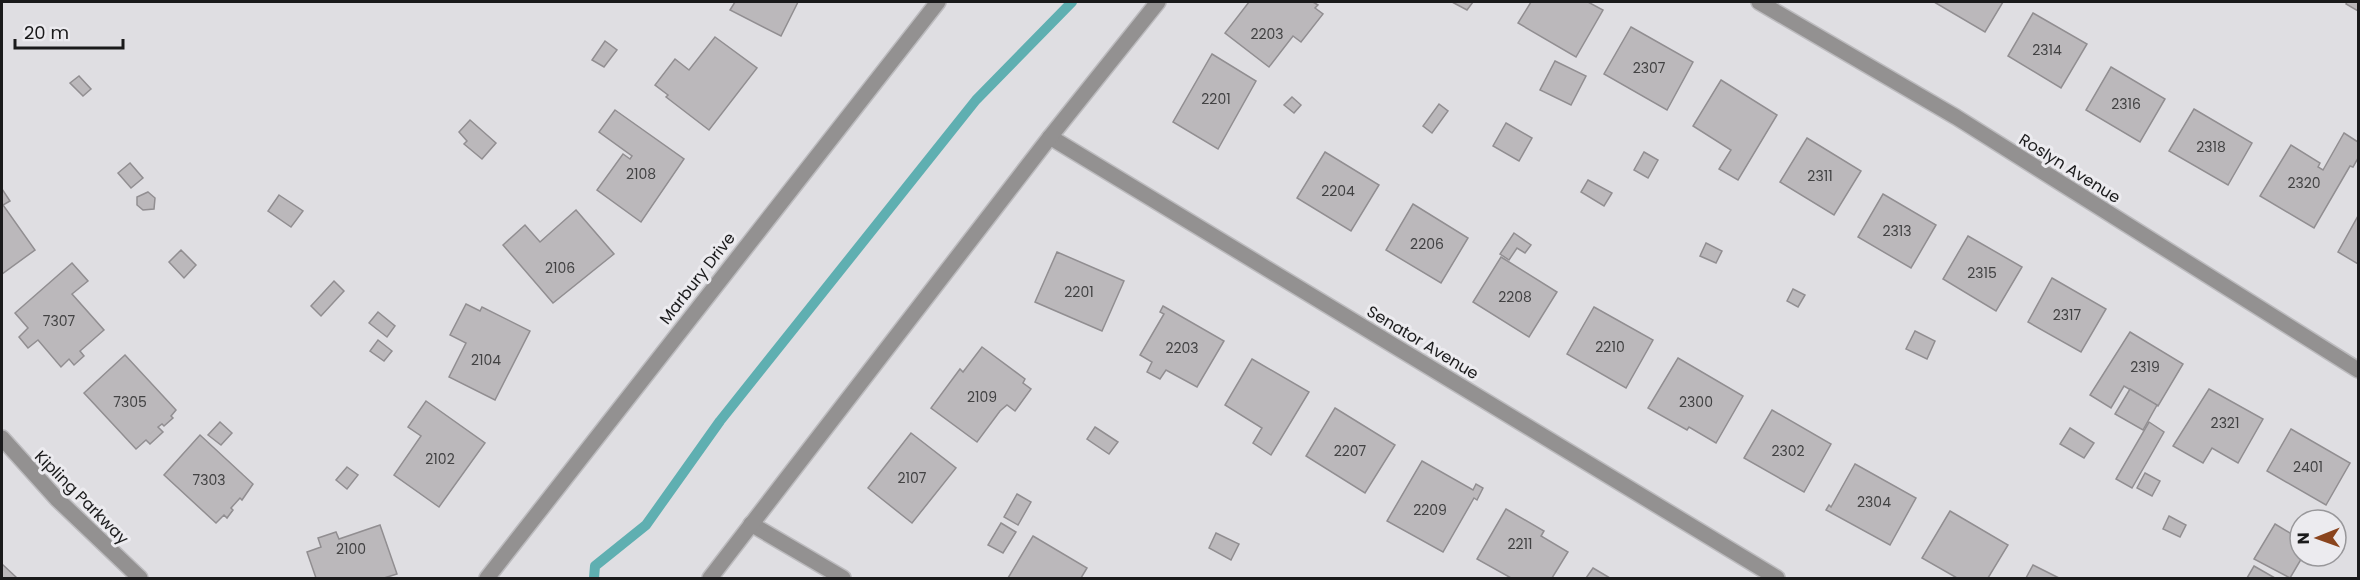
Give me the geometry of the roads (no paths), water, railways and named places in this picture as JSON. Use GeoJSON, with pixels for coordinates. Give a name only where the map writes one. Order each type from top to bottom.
{"type":"FeatureCollection","features":[{"type":"Feature","properties":{"kind":"street","name":"Marbury Drive"},"geometry":{"type":"LineString","coordinates":[[487,579],[938,2]]}},
{"type":"Feature","properties":{"kind":"street"},"geometry":{"type":"LineString","coordinates":[[710,579],[1050,137],[1158,2]]}},
{"type":"Feature","properties":{"kind":"street","name":"Roslyn Avenue"},"geometry":{"type":"LineString","coordinates":[[1759,2],[1956,117],[2358,370]]}},
{"type":"Feature","properties":{"kind":"street","name":"Senator Avenue"},"geometry":{"type":"LineString","coordinates":[[1050,137],[1777,579]]}},
{"type":"Feature","properties":{"kind":"street","name":"Kipling Parkway"},"geometry":{"type":"LineString","coordinates":[[2,438],[57,499],[140,579]]}},
{"type":"Feature","properties":{"kind":"street"},"geometry":{"type":"LineString","coordinates":[[751,524],[843,579]]}},
{"type":"Feature","properties":{"kind":"waterway"},"geometry":{"type":"LineString","coordinates":[[594,578],[595,566],[646,525],[720,421],[976,100],[1072,2]]}}]}
